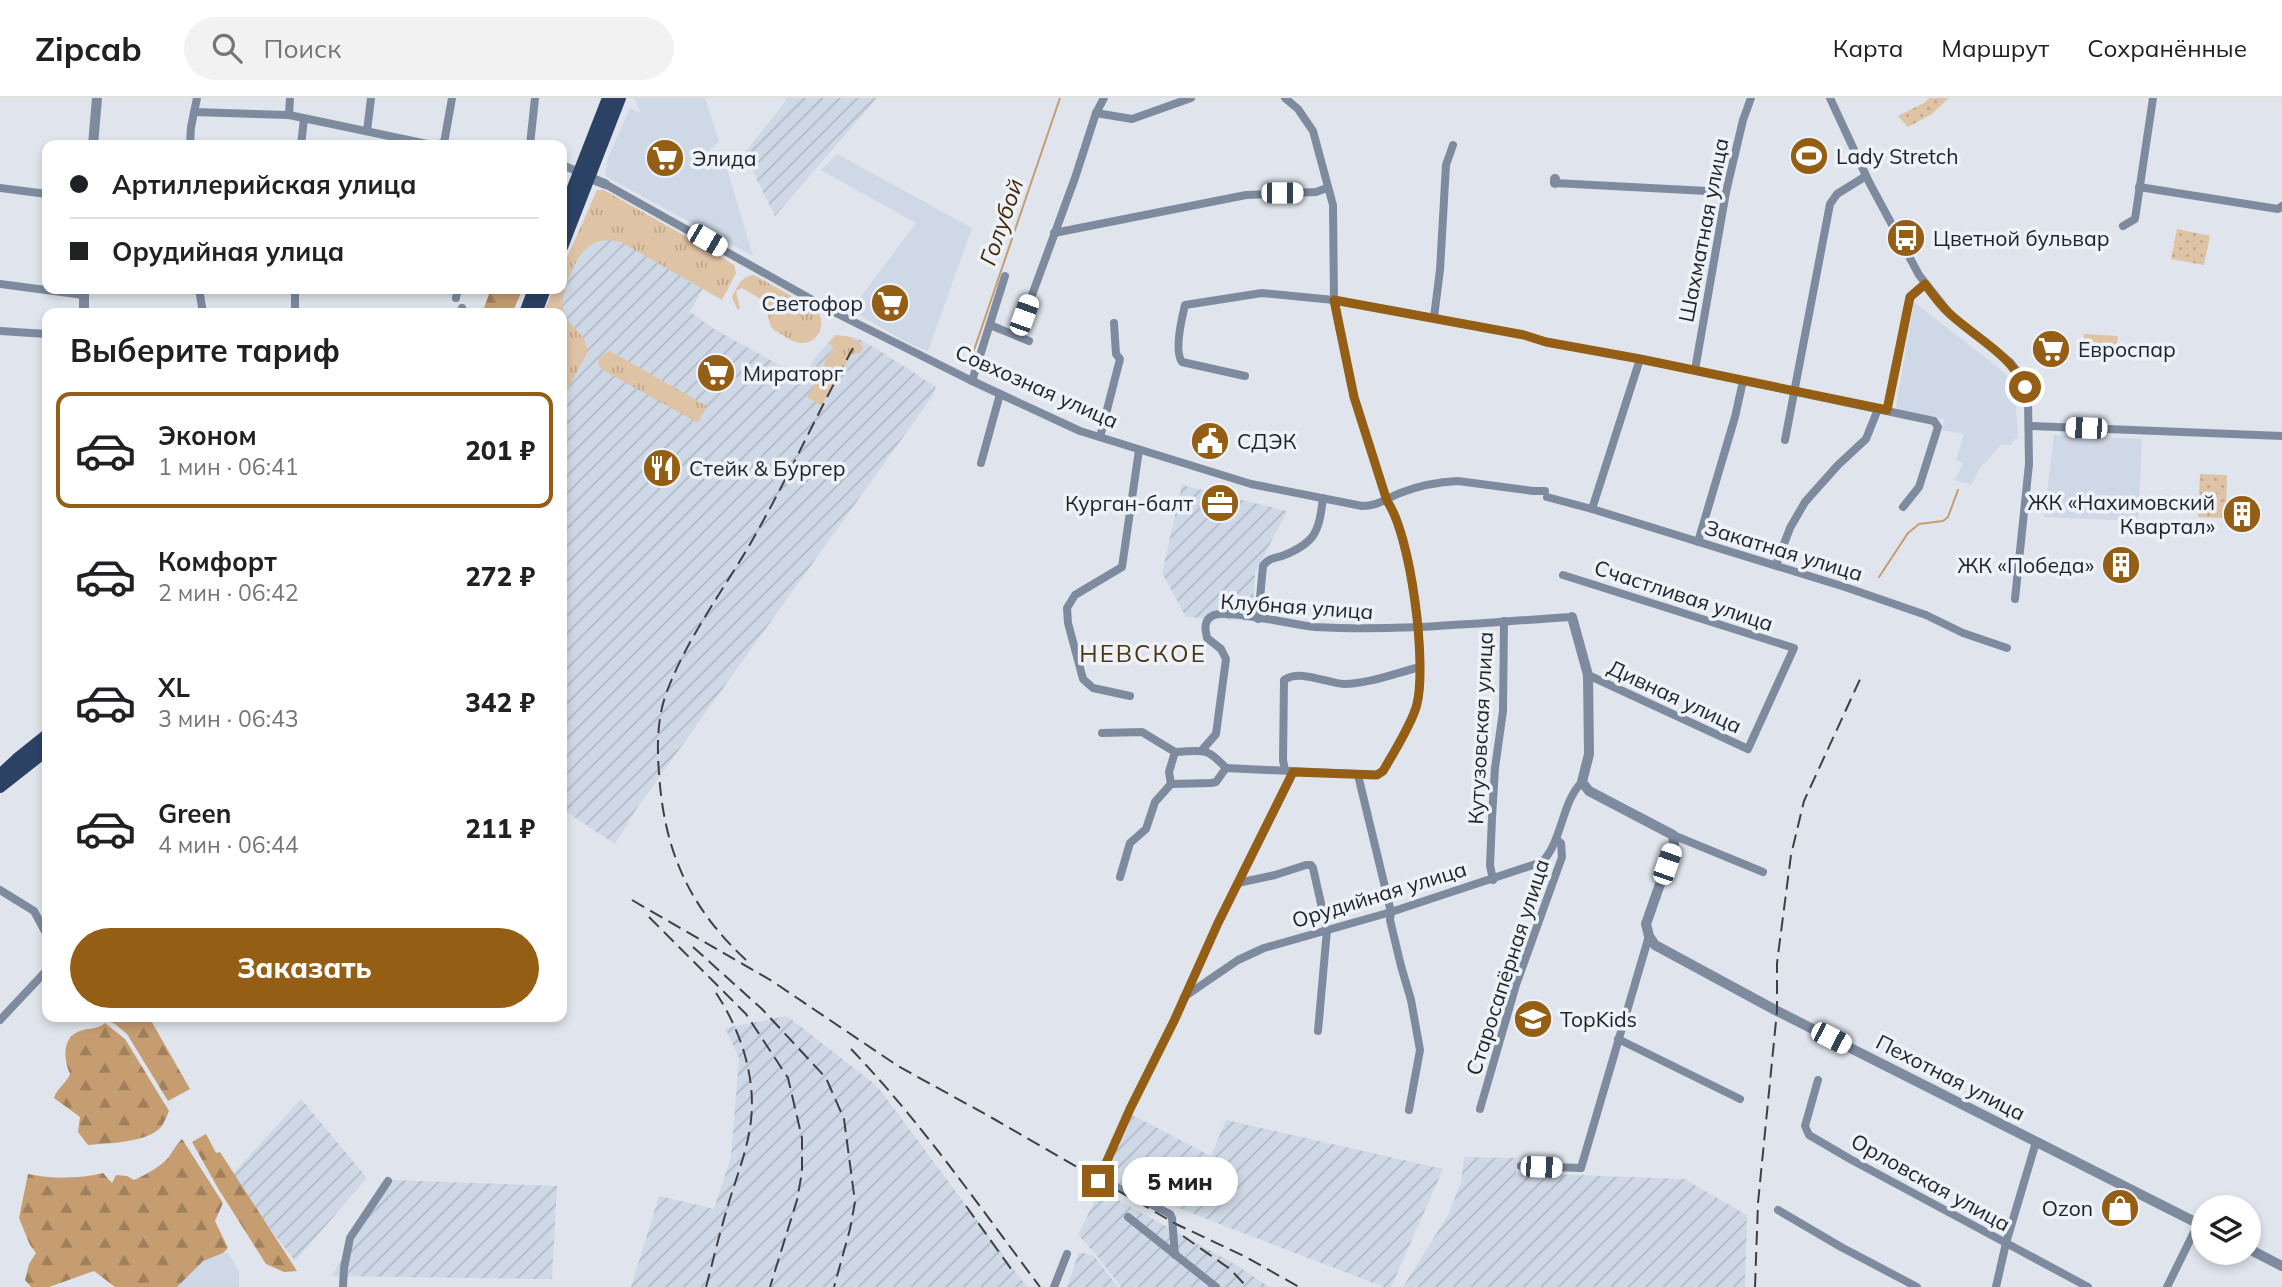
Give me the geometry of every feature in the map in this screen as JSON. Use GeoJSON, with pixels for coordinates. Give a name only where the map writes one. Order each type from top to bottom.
{"type":"FeatureCollection","features":[{"type":"Feature","properties":{"kind":"main road"},"geometry":{"type":"LineString","coordinates":[[567,230],[608,98]]}},
{"type":"Feature","properties":{"kind":"main road"},"geometry":{"type":"LineString","coordinates":[[567,206],[620,98]]}},
{"type":"Feature","properties":{"kind":"main road"},"geometry":{"type":"LineString","coordinates":[[0,775],[42,739]]}},
{"type":"Feature","properties":{"kind":"main road"},"geometry":{"type":"LineString","coordinates":[[0,787],[42,754]]}},
{"type":"Feature","properties":{"kind":"street"},"geometry":{"type":"LineString","coordinates":[[93,140],[97,98]]}},
{"type":"Feature","properties":{"kind":"street"},"geometry":{"type":"LineString","coordinates":[[191,140],[197,98]]}},
{"type":"Feature","properties":{"kind":"street"},"geometry":{"type":"LineString","coordinates":[[289,115],[290,98]]}},
{"type":"Feature","properties":{"kind":"street"},"geometry":{"type":"LineString","coordinates":[[367,131],[371,98]]}},
{"type":"Feature","properties":{"kind":"street"},"geometry":{"type":"LineString","coordinates":[[445,140],[452,98]]}},
{"type":"Feature","properties":{"kind":"street"},"geometry":{"type":"LineString","coordinates":[[531,140],[535,98]]}},
{"type":"Feature","properties":{"kind":"street"},"geometry":{"type":"LineString","coordinates":[[1017,336],[1096,113],[1104,98]]}},
{"type":"Feature","properties":{"kind":"street"},"geometry":{"type":"LineString","coordinates":[[1096,113],[1132,119],[1191,98]]}},
{"type":"Feature","properties":{"kind":"street"},"geometry":{"type":"LineString","coordinates":[[1102,733],[1142,732],[1175,752],[1202,750],[1214,755],[1226,768],[1377,775],[1383,771],[1417,706],[1419,626],[1395,513],[1387,501],[1354,397],[1334,300],[1333,205],[1313,131],[1298,109],[1285,98]]}},
{"type":"Feature","properties":{"kind":"street","name":"Шахматная улица"},"geometry":{"type":"LineString","coordinates":[[1695,370],[1726,192],[1751,98]]}},
{"type":"Feature","properties":{"kind":"street"},"geometry":{"type":"LineString","coordinates":[[1830,98],[1906,254],[1925,284],[1950,314],[2010,362],[2025,387],[2029,426],[2028,478],[2015,599]]}},
{"type":"Feature","properties":{"kind":"street"},"geometry":{"type":"LineString","coordinates":[[2123,226],[2135,219],[2153,98]]}},
{"type":"Feature","properties":{"kind":"street"},"geometry":{"type":"LineString","coordinates":[[194,112],[289,115],[406,140]]}},
{"type":"Feature","properties":{"kind":"street"},"geometry":{"type":"LineString","coordinates":[[302,140],[304,119]]}},
{"type":"Feature","properties":{"kind":"street"},"geometry":{"type":"LineString","coordinates":[[1434,317],[1440,270],[1446,165],[1453,145]]}},
{"type":"Feature","properties":{"kind":"street"},"geometry":{"type":"LineString","coordinates":[[567,167],[584,174]]}},
{"type":"Feature","properties":{"kind":"street","name":"Совхозная улица"},"geometry":{"type":"LineString","coordinates":[[584,174],[834,312],[1080,431],[1251,484],[1362,506],[1375,506],[1401,492],[1448,481],[1546,494]]}},
{"type":"Feature","properties":{"kind":"street"},"geometry":{"type":"LineString","coordinates":[[1784,440],[1830,204],[1837,194],[1867,176]]}},
{"type":"Feature","properties":{"kind":"street"},"geometry":{"type":"LineString","coordinates":[[1555,181],[1726,192]]}},
{"type":"Feature","properties":{"kind":"street"},"geometry":{"type":"LineString","coordinates":[[2139,187],[2278,209],[2282,206]]}},
{"type":"Feature","properties":{"kind":"street"},"geometry":{"type":"LineString","coordinates":[[0,188],[42,193]]}},
{"type":"Feature","properties":{"kind":"street"},"geometry":{"type":"LineString","coordinates":[[1054,233],[1246,195],[1316,192],[1327,188]]}},
{"type":"Feature","properties":{"kind":"street"},"geometry":{"type":"LineString","coordinates":[[972,381],[1005,276]]}},
{"type":"Feature","properties":{"kind":"street"},"geometry":{"type":"LineString","coordinates":[[0,284],[42,288]]}},
{"type":"Feature","properties":{"kind":"street"},"geometry":{"type":"LineString","coordinates":[[1776,565],[1790,528],[1805,502],[1866,439],[1882,410],[1910,297],[1925,284]]}},
{"type":"Feature","properties":{"kind":"street"},"geometry":{"type":"LineString","coordinates":[[1245,376],[1181,362],[1178,357],[1185,304],[1262,293],[1334,300],[1434,317],[1934,421],[1938,427],[1925,472],[1919,487],[1903,507]]}},
{"type":"Feature","properties":{"kind":"street"},"geometry":{"type":"LineString","coordinates":[[1100,437],[1120,359],[1116,354],[1114,323]]}},
{"type":"Feature","properties":{"kind":"street"},"geometry":{"type":"LineString","coordinates":[[990,325],[1029,341]]}},
{"type":"Feature","properties":{"kind":"street"},"geometry":{"type":"LineString","coordinates":[[0,331],[42,334]]}},
{"type":"Feature","properties":{"kind":"street"},"geometry":{"type":"LineString","coordinates":[[1592,509],[1640,359]]}},
{"type":"Feature","properties":{"kind":"street"},"geometry":{"type":"LineString","coordinates":[[1698,542],[1743,381]]}},
{"type":"Feature","properties":{"kind":"street"},"geometry":{"type":"LineString","coordinates":[[981,463],[1000,394]]}},
{"type":"Feature","properties":{"kind":"street"},"geometry":{"type":"LineString","coordinates":[[2029,426],[2282,436]]}},
{"type":"Feature","properties":{"kind":"street"},"geometry":{"type":"LineString","coordinates":[[1130,696],[1093,688],[1083,679],[1068,623],[1067,608],[1075,595],[1122,567],[1139,450]]}},
{"type":"Feature","properties":{"kind":"street","name":"Закатная улица"},"geometry":{"type":"LineString","coordinates":[[1546,494],[1914,611],[1963,633],[2007,648]]}},
{"type":"Feature","properties":{"kind":"street"},"geometry":{"type":"LineString","coordinates":[[1258,619],[1263,566],[1266,561],[1284,555],[1314,536],[1320,525],[1323,498]]}},
{"type":"Feature","properties":{"kind":"street","name":"Счастливая улица"},"geometry":{"type":"LineString","coordinates":[[1563,575],[1794,648],[1748,749]]}},
{"type":"Feature","properties":{"kind":"street","name":"Клубная улица"},"geometry":{"type":"LineString","coordinates":[[1202,750],[1216,734],[1226,659],[1221,649],[1207,638],[1205,628],[1212,616],[1220,614],[1300,626],[1387,629],[1572,617]]}},
{"type":"Feature","properties":{"kind":"street","name":"Орудийная улица"},"geometry":{"type":"LineString","coordinates":[[1175,1255],[1170,1214],[1099,1178],[1184,997],[1238,960],[1264,948],[1391,912],[1542,862],[1556,839],[1575,789],[1582,782],[1589,754],[1588,675],[1572,617]]}},
{"type":"Feature","properties":{"kind":"street","name":"Кутузовская улица"},"geometry":{"type":"LineString","coordinates":[[1493,880],[1490,866],[1492,818],[1503,701],[1504,621]]}},
{"type":"Feature","properties":{"kind":"street"},"geometry":{"type":"LineString","coordinates":[[1289,771],[1283,760],[1284,680],[1288,676],[1356,683],[1420,667]]}},
{"type":"Feature","properties":{"kind":"street","name":"Дивная улица"},"geometry":{"type":"LineString","coordinates":[[1588,675],[1748,749]]}},
{"type":"Feature","properties":{"kind":"street"},"geometry":{"type":"LineString","coordinates":[[1171,783],[1169,772],[1175,752]]}},
{"type":"Feature","properties":{"kind":"street"},"geometry":{"type":"LineString","coordinates":[[1120,877],[1130,843],[1146,829],[1155,802],[1171,783],[1216,782],[1226,768]]}},
{"type":"Feature","properties":{"kind":"street"},"geometry":{"type":"LineString","coordinates":[[1184,997],[1289,771]]}},
{"type":"Feature","properties":{"kind":"street"},"geometry":{"type":"LineString","coordinates":[[1358,775],[1391,912],[1401,967],[1411,1000],[1420,1050],[1409,1110]]}},
{"type":"Feature","properties":{"kind":"street"},"geometry":{"type":"LineString","coordinates":[[1582,782],[1589,791],[1673,835],[1763,872]]}},
{"type":"Feature","properties":{"kind":"street"},"geometry":{"type":"LineString","coordinates":[[1521,1166],[1581,1168],[1649,936],[1646,924],[1674,844],[1673,835]]}},
{"type":"Feature","properties":{"kind":"street","name":"Старосапёрная улица"},"geometry":{"type":"LineString","coordinates":[[1480,1109],[1517,985],[1562,857],[1561,843],[1556,839]]}},
{"type":"Feature","properties":{"kind":"street"},"geometry":{"type":"LineString","coordinates":[[1238,883],[1311,865],[1313,868],[1327,930],[1318,1031]]}},
{"type":"Feature","properties":{"kind":"street"},"geometry":{"type":"LineString","coordinates":[[0,890],[34,911],[42,926]]}},
{"type":"Feature","properties":{"kind":"street","name":"Пехотная улица"},"geometry":{"type":"LineString","coordinates":[[1649,936],[1655,946],[1780,1012],[2191,1220]]}},
{"type":"Feature","properties":{"kind":"street"},"geometry":{"type":"LineString","coordinates":[[0,1020],[42,975]]}},
{"type":"Feature","properties":{"kind":"street"},"geometry":{"type":"LineString","coordinates":[[1618,1039],[1740,1099]]}},
{"type":"Feature","properties":{"kind":"street","name":"Орловская улица"},"geometry":{"type":"LineString","coordinates":[[1818,1080],[1805,1126],[1809,1135],[2088,1287]]}},
{"type":"Feature","properties":{"kind":"street"},"geometry":{"type":"LineString","coordinates":[[1996,1287],[2036,1142]]}},
{"type":"Feature","properties":{"kind":"street"},"geometry":{"type":"LineString","coordinates":[[343,1287],[350,1238],[388,1181]]}},
{"type":"Feature","properties":{"kind":"street"},"geometry":{"type":"LineString","coordinates":[[1778,1210],[1917,1287]]}},
{"type":"Feature","properties":{"kind":"street"},"geometry":{"type":"LineString","coordinates":[[1128,1217],[1216,1287]]}},
{"type":"Feature","properties":{"kind":"street"},"geometry":{"type":"LineString","coordinates":[[2167,1287],[2191,1243]]}},
{"type":"Feature","properties":{"kind":"street"},"geometry":{"type":"LineString","coordinates":[[1054,1287],[1068,1254]]}},
{"type":"Feature","properties":{"kind":"street"},"geometry":{"type":"LineString","coordinates":[[2261,1255],[2282,1266]]}},
{"type":"Feature","properties":{"kind":"shaded area"},"geometry":{"type":"Polygon","coordinates":[[[634,98],[705,98],[719,141],[709,151],[724,159],[753,256],[605,176],[608,158],[630,108],[641,113],[634,98]]]}},
{"type":"Feature","properties":{"kind":"shaded area"},"geometry":{"type":"Polygon","coordinates":[[[788,98],[877,98],[775,216],[744,154],[788,98]]]}},
{"type":"Feature","properties":{"kind":"shaded area"},"geometry":{"type":"Polygon","coordinates":[[[837,154],[972,228],[928,351],[908,343],[851,310],[916,223],[821,170],[837,154]]]}},
{"type":"Feature","properties":{"kind":"shaded area","name":"Мираторг"},"geometry":{"type":"Polygon","coordinates":[[[600,199],[716,264],[690,312],[714,329],[803,378],[814,359],[835,335],[851,337],[877,349],[936,387],[931,398],[637,808],[615,844],[567,812],[567,308],[557,308],[562,294],[567,294],[567,283],[600,199]]]}},
{"type":"Feature","properties":{"kind":"shaded area"},"geometry":{"type":"Polygon","coordinates":[[[1914,302],[2000,369],[2007,376],[2015,394],[2018,438],[2015,438],[2011,445],[2002,444],[1980,468],[1971,485],[1955,480],[1963,463],[1956,460],[1964,434],[1942,430],[1944,419],[1899,410],[1896,407],[1914,302]]]}},
{"type":"Feature","properties":{"kind":"shaded area"},"geometry":{"type":"Polygon","coordinates":[[[2054,435],[2142,439],[2138,521],[2044,517],[2054,435]]]}},
{"type":"Feature","properties":{"kind":"shaded area","name":"Курган-балт"},"geometry":{"type":"Polygon","coordinates":[[[1182,485],[1287,511],[1255,573],[1252,621],[1186,617],[1162,573],[1182,485]]]}},
{"type":"Feature","properties":{"kind":"shaded area"},"geometry":{"type":"Polygon","coordinates":[[[787,1016],[877,1086],[1027,1287],[631,1287],[659,1196],[714,1209],[731,1157],[739,1058],[725,1028],[787,1016]]]}},
{"type":"Feature","properties":{"kind":"shaded area"},"geometry":{"type":"Polygon","coordinates":[[[301,1099],[367,1178],[295,1261],[230,1177],[301,1099]]]}},
{"type":"Feature","properties":{"kind":"shaded area"},"geometry":{"type":"Polygon","coordinates":[[[1130,1114],[1211,1156],[1226,1120],[1443,1169],[1391,1287],[1384,1287],[1103,1177],[1130,1114]]]}},
{"type":"Feature","properties":{"kind":"shaded area"},"geometry":{"type":"Polygon","coordinates":[[[1464,1157],[1516,1158],[1516,1173],[1684,1179],[1747,1215],[1745,1287],[1403,1287],[1448,1215],[1461,1182],[1464,1157]]]}},
{"type":"Feature","properties":{"kind":"shaded area"},"geometry":{"type":"Polygon","coordinates":[[[391,1180],[557,1186],[552,1279],[332,1276],[391,1180]]]}},
{"type":"Feature","properties":{"kind":"shaded area"},"geometry":{"type":"Polygon","coordinates":[[[1100,1190],[1238,1266],[1269,1287],[1121,1287],[1078,1235],[1100,1190]]]}},
{"type":"Feature","properties":{"kind":"shaded area"},"geometry":{"type":"Polygon","coordinates":[[[1079,1252],[1094,1256],[1118,1287],[1067,1287],[1079,1252]]]}},
{"type":"Feature","properties":{"kind":"shaded area"},"geometry":{"type":"Polygon","coordinates":[[[214,1253],[228,1253],[239,1271],[239,1287],[169,1287],[214,1253]]]}},
{"type":"Feature","properties":{"kind":"green space"},"geometry":{"type":"Polygon","coordinates":[[[1929,98],[1949,98],[1932,114],[1908,127],[1898,116],[1924,103],[1929,98]]]}},
{"type":"Feature","properties":{"kind":"green space"},"geometry":{"type":"Polygon","coordinates":[[[597,190],[604,190],[720,256],[734,265],[736,273],[722,300],[621,242],[602,241],[588,247],[582,253],[567,283],[567,258],[597,190]]]}},
{"type":"Feature","properties":{"kind":"green space"},"geometry":{"type":"Polygon","coordinates":[[[2177,229],[2210,236],[2204,265],[2171,259],[2177,229]]]}},
{"type":"Feature","properties":{"kind":"green space"},"geometry":{"type":"Polygon","coordinates":[[[754,275],[817,310],[821,327],[816,337],[800,343],[774,330],[764,301],[742,288],[736,291],[740,309],[737,309],[732,297],[738,285],[754,275]]]}},
{"type":"Feature","properties":{"kind":"green space"},"geometry":{"type":"Polygon","coordinates":[[[489,294],[521,294],[514,308],[484,308],[489,294]]]}},
{"type":"Feature","properties":{"kind":"green space"},"geometry":{"type":"Polygon","coordinates":[[[552,294],[564,294],[563,308],[545,308],[552,294]]]}},
{"type":"Feature","properties":{"kind":"green space"},"geometry":{"type":"Polygon","coordinates":[[[567,318],[585,341],[587,354],[567,390],[567,318]]]}},
{"type":"Feature","properties":{"kind":"green space"},"geometry":{"type":"Polygon","coordinates":[[[2084,334],[2118,336],[2117,343],[2108,349],[2106,361],[2083,359],[2084,334]]]}},
{"type":"Feature","properties":{"kind":"green space"},"geometry":{"type":"Polygon","coordinates":[[[836,335],[851,337],[863,346],[860,353],[852,354],[821,406],[807,397],[833,347],[828,343],[836,335]]]}},
{"type":"Feature","properties":{"kind":"green space"},"geometry":{"type":"Polygon","coordinates":[[[610,351],[707,406],[698,423],[601,369],[598,363],[600,357],[610,351]]]}},
{"type":"Feature","properties":{"kind":"green space"},"geometry":{"type":"Polygon","coordinates":[[[2200,474],[2227,475],[2226,518],[2198,517],[2200,474]]]}},
{"type":"Feature","properties":{"kind":"green space"},"geometry":{"type":"Polygon","coordinates":[[[110,1022],[152,1022],[190,1089],[168,1101],[127,1034],[110,1022]]]}},
{"type":"Feature","properties":{"kind":"green space"},"geometry":{"type":"Polygon","coordinates":[[[105,1023],[125,1039],[169,1111],[161,1127],[146,1136],[88,1145],[78,1132],[80,1117],[54,1098],[70,1074],[66,1048],[71,1037],[105,1023]]]}},
{"type":"Feature","properties":{"kind":"green space"},"geometry":{"type":"Polygon","coordinates":[[[206,1134],[216,1153],[220,1152],[297,1271],[284,1272],[266,1264],[192,1142],[206,1134]]]}},
{"type":"Feature","properties":{"kind":"green space"},"geometry":{"type":"Polygon","coordinates":[[[182,1139],[223,1203],[215,1221],[228,1248],[223,1253],[203,1261],[177,1287],[115,1287],[94,1271],[49,1287],[31,1287],[25,1280],[29,1264],[36,1253],[19,1218],[28,1174],[65,1178],[103,1173],[112,1183],[116,1175],[134,1180],[165,1161],[182,1139]]]}},
{"type":"Feature","properties":{"kind":"waterway","name":"Голубой"},"geometry":{"type":"LineString","coordinates":[[972,356],[1060,98]]}},
{"type":"Feature","properties":{"kind":"waterway"},"geometry":{"type":"LineString","coordinates":[[1879,577],[1908,533],[1919,524],[1943,521],[1948,517],[1958,490]]}},
{"type":"Feature","properties":{"kind":"railway"},"geometry":{"type":"LineString","coordinates":[[746,960],[709,919],[683,876],[674,852],[662,801],[659,723],[666,694],[683,655],[763,522],[853,348]]}},
{"type":"Feature","properties":{"kind":"railway"},"geometry":{"type":"LineString","coordinates":[[1755,1287],[1758,1203],[1777,1011],[1777,963],[1791,855],[1804,801],[1862,675]]}},
{"type":"Feature","properties":{"kind":"railway"},"geometry":{"type":"LineString","coordinates":[[632,900],[772,981],[898,1066],[1176,1224],[1246,1257],[1299,1287]]}},
{"type":"Feature","properties":{"kind":"railway"},"geometry":{"type":"LineString","coordinates":[[649,917],[746,1014],[788,1078],[802,1138],[802,1172],[797,1200],[770,1287]]}},
{"type":"Feature","properties":{"kind":"railway"},"geometry":{"type":"LineString","coordinates":[[693,947],[762,1009],[826,1078],[844,1119],[855,1202],[834,1287]]}},
{"type":"Feature","properties":{"kind":"railway"},"geometry":{"type":"LineString","coordinates":[[706,1287],[747,1142],[752,1103],[748,1070],[739,1037],[716,993]]}},
{"type":"Feature","properties":{"kind":"railway"},"geometry":{"type":"LineString","coordinates":[[851,1049],[925,1135],[1040,1287]]}},
{"type":"Feature","properties":{"kind":"railway"},"geometry":{"type":"LineString","coordinates":[[966,1206],[1014,1273]]}},
{"type":"Feature","properties":{"kind":"railway"},"geometry":{"type":"LineString","coordinates":[[1183,1236],[1230,1269],[1247,1287]]}},
{"type":"Feature","properties":{"kind":"place","name":"Lady Stretch"},"geometry":{"type":"Point","coordinates":[1809,156]}},
{"type":"Feature","properties":{"kind":"place","name":"Элида"},"geometry":{"type":"Point","coordinates":[665,158]}},
{"type":"Feature","properties":{"kind":"place","name":"Цветной бульвар"},"geometry":{"type":"Point","coordinates":[1906,238]}},
{"type":"Feature","properties":{"kind":"place","name":"Светофор"},"geometry":{"type":"Point","coordinates":[890,303]}},
{"type":"Feature","properties":{"kind":"place","name":"Евроспар"},"geometry":{"type":"Point","coordinates":[2051,349]}},
{"type":"Feature","properties":{"kind":"place","name":"Мираторг"},"geometry":{"type":"Point","coordinates":[716,373]}},
{"type":"Feature","properties":{"kind":"place","name":"СДЭК"},"geometry":{"type":"Point","coordinates":[1210,441]}},
{"type":"Feature","properties":{"kind":"place","name":"Стейк & Бургер"},"geometry":{"type":"Point","coordinates":[662,468]}},
{"type":"Feature","properties":{"kind":"place","name":"Курган-балт"},"geometry":{"type":"Point","coordinates":[1220,503]}},
{"type":"Feature","properties":{"kind":"place","name":"ЖК «Нахимовский Квартал»"},"geometry":{"type":"Point","coordinates":[2242,514]}},
{"type":"Feature","properties":{"kind":"place","name":"ЖК «Победа»"},"geometry":{"type":"Point","coordinates":[2121,565]}},
{"type":"Feature","properties":{"kind":"place","name":"TopKids"},"geometry":{"type":"Point","coordinates":[1533,1019]}},
{"type":"Feature","properties":{"kind":"place","name":"Ozon"},"geometry":{"type":"Point","coordinates":[2120,1208]}},
{"type":"Feature","properties":{"kind":"district","name":"НЕВСКОЕ"},"geometry":{"type":"Point","coordinates":[1143,653]}},
{"type":"Feature","properties":{"kind":"route"},"geometry":{"type":"LineString","coordinates":[[1098,1181],[1218,923],[1293,772],[1377,775],[1383,771],[1417,706],[1421,677],[1419,626],[1410,575],[1395,513],[1387,501],[1354,397],[1334,300],[1434,317],[1887,410],[1910,297],[1925,284],[1950,314],[2010,362],[2025,387]]}}]}
